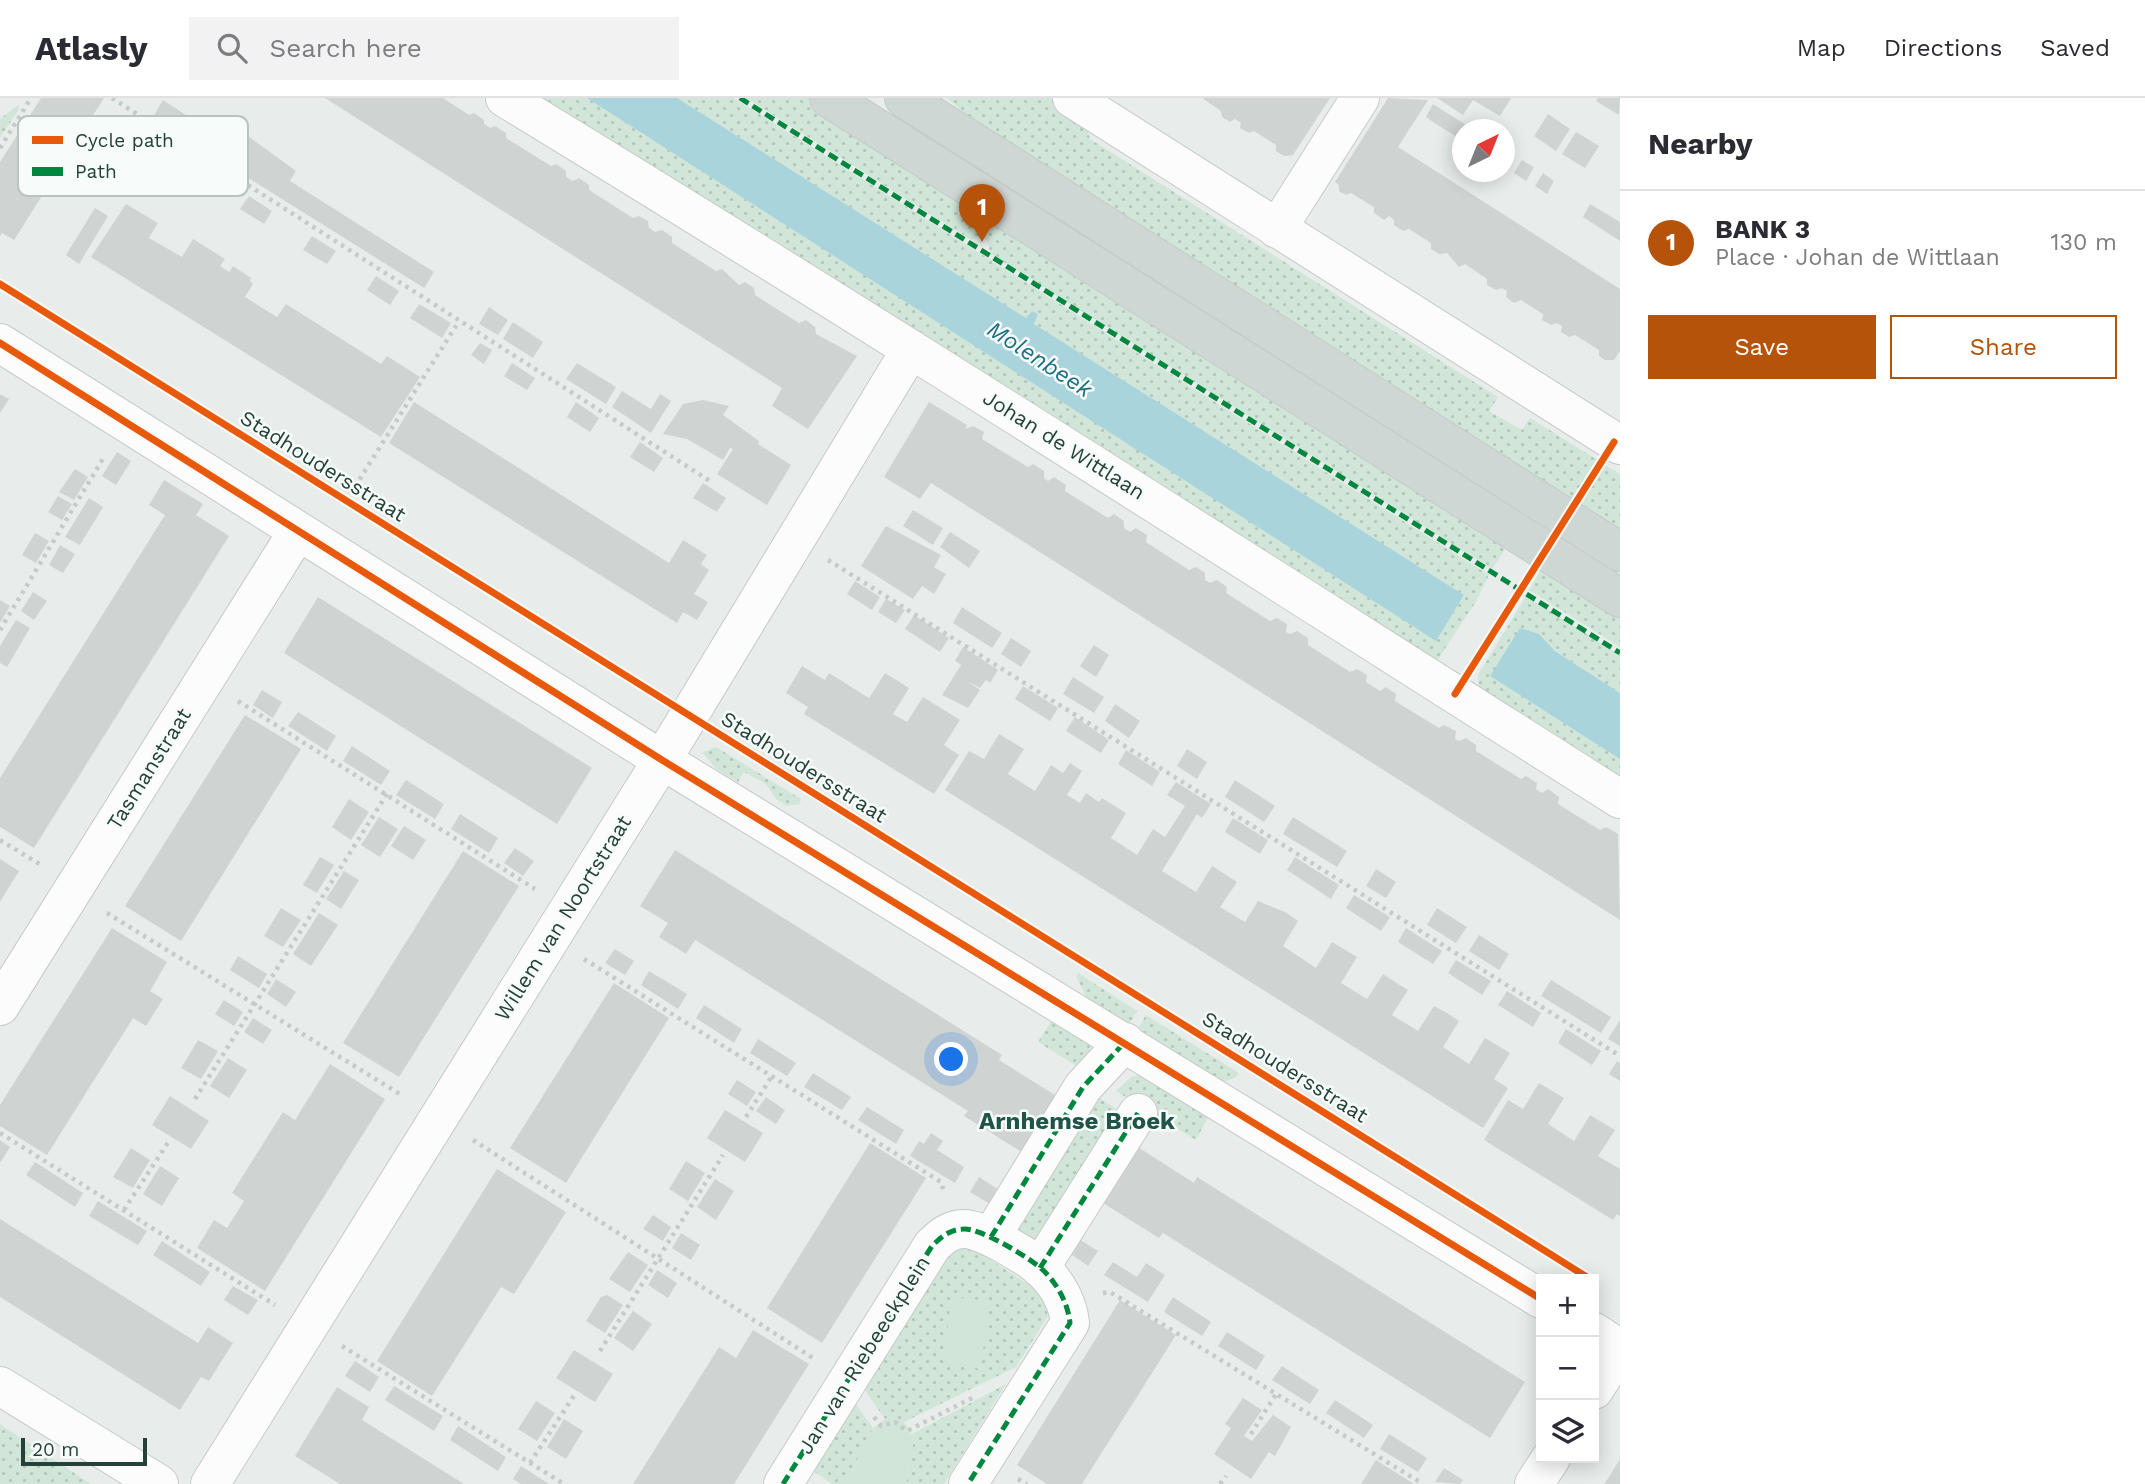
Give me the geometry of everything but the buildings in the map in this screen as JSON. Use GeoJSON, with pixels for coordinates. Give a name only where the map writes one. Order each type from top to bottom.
{"type":"FeatureCollection","features":[{"type":"Feature","properties":{"kind":"main road"},"geometry":{"type":"LineString","coordinates":[[829,98],[1620,598]]}},
{"type":"Feature","properties":{"kind":"main road"},"geometry":{"type":"LineString","coordinates":[[904,98],[1620,552]]}},
{"type":"Feature","properties":{"kind":"street","name":"Johan de Wittlaan"},"geometry":{"type":"LineString","coordinates":[[505,98],[911,349],[1620,799]]}},
{"type":"Feature","properties":{"kind":"street"},"geometry":{"type":"LineString","coordinates":[[1072,98],[1277,229],[1618,439]]}},
{"type":"Feature","properties":{"kind":"street"},"geometry":{"type":"LineString","coordinates":[[1277,229],[1360,98]]}},
{"type":"Feature","properties":{"kind":"street"},"geometry":{"type":"LineString","coordinates":[[0,343],[662,760],[1536,1296]]}},
{"type":"Feature","properties":{"kind":"street","name":"Willem van Noortstraat"},"geometry":{"type":"LineString","coordinates":[[211,1484],[662,760],[911,349]]}},
{"type":"Feature","properties":{"kind":"street","name":"Tasmanstraat"},"geometry":{"type":"LineString","coordinates":[[0,1006],[298,531]]}},
{"type":"Feature","properties":{"kind":"street","name":"Jan van Riebeeckplein"},"geometry":{"type":"LineString","coordinates":[[783,1484],[932,1246],[946,1233],[973,1234],[1083,1087],[1125,1042]]}},
{"type":"Feature","properties":{"kind":"street"},"geometry":{"type":"LineString","coordinates":[[1040,1268],[1138,1113]]}},
{"type":"Feature","properties":{"kind":"street"},"geometry":{"type":"LineString","coordinates":[[968,1484],[1070,1324],[1069,1308],[1040,1268],[973,1234]]}},
{"type":"Feature","properties":{"kind":"street"},"geometry":{"type":"LineString","coordinates":[[1599,1335],[1620,1349],[1599,1382]]}},
{"type":"Feature","properties":{"kind":"street"},"geometry":{"type":"LineString","coordinates":[[0,1386],[159,1484]]}},
{"type":"Feature","properties":{"kind":"street"},"geometry":{"type":"LineString","coordinates":[[1534,1484],[1548,1463]]}},
{"type":"Feature","properties":{"kind":"path"},"geometry":{"type":"LineString","coordinates":[[20,116],[30,101],[23,98]]}},
{"type":"Feature","properties":{"kind":"path"},"geometry":{"type":"LineString","coordinates":[[112,98],[140,116]]}},
{"type":"Feature","properties":{"kind":"path"},"geometry":{"type":"LineString","coordinates":[[0,148],[18,120]]}},
{"type":"Feature","properties":{"kind":"path"},"geometry":{"type":"LineString","coordinates":[[248,185],[710,481]]}},
{"type":"Feature","properties":{"kind":"path"},"geometry":{"type":"LineString","coordinates":[[346,501],[459,321]]}},
{"type":"Feature","properties":{"kind":"path"},"geometry":{"type":"LineString","coordinates":[[0,630],[126,421]]}},
{"type":"Feature","properties":{"kind":"path"},"geometry":{"type":"LineString","coordinates":[[795,539],[1620,1056]]}},
{"type":"Feature","properties":{"kind":"path"},"geometry":{"type":"LineString","coordinates":[[204,680],[387,794],[559,924],[772,1076],[942,1182],[973,1234]]}},
{"type":"Feature","properties":{"kind":"path"},"geometry":{"type":"LineString","coordinates":[[195,1099],[387,794]]}},
{"type":"Feature","properties":{"kind":"path"},"geometry":{"type":"LineString","coordinates":[[72,891],[438,1118],[847,1380],[881,1426],[895,1422],[908,1430],[1008,1379],[1039,1371]]}},
{"type":"Feature","properties":{"kind":"path"},"geometry":{"type":"LineString","coordinates":[[746,1117],[772,1076]]}},
{"type":"Feature","properties":{"kind":"path"},"geometry":{"type":"LineString","coordinates":[[0,1133],[564,1484]]}},
{"type":"Feature","properties":{"kind":"path"},"geometry":{"type":"LineString","coordinates":[[124,1210],[169,1141]]}},
{"type":"Feature","properties":{"kind":"path"},"geometry":{"type":"LineString","coordinates":[[600,1351],[723,1155]]}},
{"type":"Feature","properties":{"kind":"path"},"geometry":{"type":"LineString","coordinates":[[1064,1300],[1110,1292],[1423,1484]]}},
{"type":"Feature","properties":{"kind":"path"},"geometry":{"type":"LineString","coordinates":[[530,1463],[575,1394]]}},
{"type":"Feature","properties":{"kind":"path"},"geometry":{"type":"LineString","coordinates":[[1251,1434],[1276,1394]]}},
{"type":"Feature","properties":{"kind":"path"},"geometry":{"type":"LineString","coordinates":[[1220,1484],[1226,1476]]}},
{"type":"Feature","properties":{"kind":"green space"},"geometry":{"type":"Polygon","coordinates":[[[540,98],[587,98],[1436,640],[1464,595],[1034,324],[1038,315],[1032,311],[1026,318],[677,98],[734,98],[1489,575],[1477,600],[1433,667],[540,98]]]}},
{"type":"Feature","properties":{"kind":"green space"},"geometry":{"type":"Polygon","coordinates":[[[746,98],[811,98],[1512,539],[1492,569],[991,254],[986,239],[979,237],[971,240],[746,98]]]}},
{"type":"Feature","properties":{"kind":"green space"},"geometry":{"type":"Polygon","coordinates":[[[947,98],[1050,98],[1085,121],[1090,139],[1498,397],[1489,411],[1522,430],[1530,418],[1620,474],[1620,537],[1007,148],[947,98]]]}},
{"type":"Feature","properties":{"kind":"green space"},"geometry":{"type":"Polygon","coordinates":[[[18,105],[19,109],[0,138],[0,119],[18,105]]]}},
{"type":"Feature","properties":{"kind":"green space"},"geometry":{"type":"Polygon","coordinates":[[[1547,560],[1620,606],[1620,647],[1529,590],[1547,560]]]}},
{"type":"Feature","properties":{"kind":"green space"},"geometry":{"type":"Polygon","coordinates":[[[1526,596],[1620,655],[1620,693],[1555,651],[1539,634],[1490,676],[1620,759],[1620,785],[1479,687],[1478,675],[1526,596]]]}},
{"type":"Feature","properties":{"kind":"green space"},"geometry":{"type":"Polygon","coordinates":[[[716,747],[801,799],[799,804],[787,806],[776,799],[766,784],[744,772],[738,782],[716,769],[702,752],[716,747]]]}},
{"type":"Feature","properties":{"kind":"green space"},"geometry":{"type":"Polygon","coordinates":[[[1078,973],[1137,1011],[1127,1028],[1090,1005],[1076,976],[1078,973]]]}},
{"type":"Feature","properties":{"kind":"green space"},"geometry":{"type":"Polygon","coordinates":[[[1055,1015],[1090,1045],[1090,1060],[1083,1070],[1038,1042],[1055,1015]]]}},
{"type":"Feature","properties":{"kind":"green space"},"geometry":{"type":"Polygon","coordinates":[[[1146,1015],[1239,1073],[1235,1078],[1216,1084],[1135,1034],[1146,1015]]]}},
{"type":"Feature","properties":{"kind":"green space"},"geometry":{"type":"Polygon","coordinates":[[[1146,1074],[1211,1112],[1196,1140],[1116,1091],[1131,1077],[1146,1074]]]}},
{"type":"Feature","properties":{"kind":"green space"},"geometry":{"type":"Polygon","coordinates":[[[1098,1097],[1127,1116],[1044,1248],[1014,1230],[1098,1097]]]}},
{"type":"Feature","properties":{"kind":"green space"},"geometry":{"type":"Polygon","coordinates":[[[969,1246],[1042,1293],[1048,1316],[1016,1367],[904,1422],[888,1417],[885,1419],[860,1383],[940,1254],[969,1246]]]}},
{"type":"Feature","properties":{"kind":"green space"},"geometry":{"type":"Polygon","coordinates":[[[951,1297],[989,1301],[981,1369],[944,1364],[951,1297]]]}},
{"type":"Feature","properties":{"kind":"green space"},"geometry":{"type":"Polygon","coordinates":[[[1006,1384],[944,1484],[906,1484],[914,1438],[912,1434],[1006,1384]]]}},
{"type":"Feature","properties":{"kind":"green space"},"geometry":{"type":"Polygon","coordinates":[[[850,1396],[873,1428],[845,1484],[832,1484],[806,1466],[850,1396]]]}},
{"type":"Feature","properties":{"kind":"green space"},"geometry":{"type":"Polygon","coordinates":[[[888,1417],[904,1422],[914,1438],[906,1484],[845,1484],[873,1428],[888,1417]]]}},
{"type":"Feature","properties":{"kind":"green space"},"geometry":{"type":"Polygon","coordinates":[[[0,1424],[91,1484],[0,1484],[0,1424]]]}},
{"type":"Feature","properties":{"kind":"water","name":"Molenbeek"},"geometry":{"type":"Polygon","coordinates":[[[587,98],[677,98],[1026,318],[1032,311],[1038,314],[1034,324],[1464,595],[1436,641],[587,98]]]}},
{"type":"Feature","properties":{"kind":"water"},"geometry":{"type":"Polygon","coordinates":[[[1520,628],[1539,634],[1555,651],[1620,693],[1620,759],[1490,676],[1520,628]]]}},
{"type":"Feature","properties":{"kind":"marked path"},"geometry":{"type":"LineString","coordinates":[[740,98],[1620,653]]}},
{"type":"Feature","properties":{"kind":"marked path"},"geometry":{"type":"LineString","coordinates":[[991,1237],[1083,1087],[1125,1042]]}},
{"type":"Feature","properties":{"kind":"marked path"},"geometry":{"type":"LineString","coordinates":[[1040,1268],[1138,1113]]}},
{"type":"Feature","properties":{"kind":"marked path"},"geometry":{"type":"LineString","coordinates":[[783,1484],[932,1246],[942,1237],[959,1229],[982,1233],[1018,1252],[1044,1271],[1062,1295],[1070,1323],[968,1484]]}},
{"type":"Feature","properties":{"kind":"cycle path","name":"Stadhoudersstraat"},"geometry":{"type":"LineString","coordinates":[[0,284],[1582,1274]]}},
{"type":"Feature","properties":{"kind":"cycle path"},"geometry":{"type":"LineString","coordinates":[[0,343],[662,760],[1536,1296]]}},
{"type":"Feature","properties":{"kind":"cycle path"},"geometry":{"type":"LineString","coordinates":[[1455,694],[1614,442]]}},
{"type":"Feature","properties":{"kind":"place","name":"BANK 3"},"geometry":{"type":"Point","coordinates":[982,242]}},
{"type":"Feature","properties":{"kind":"district","name":"Arnhemse Broek"},"geometry":{"type":"Point","coordinates":[1077,1121]}}]}
